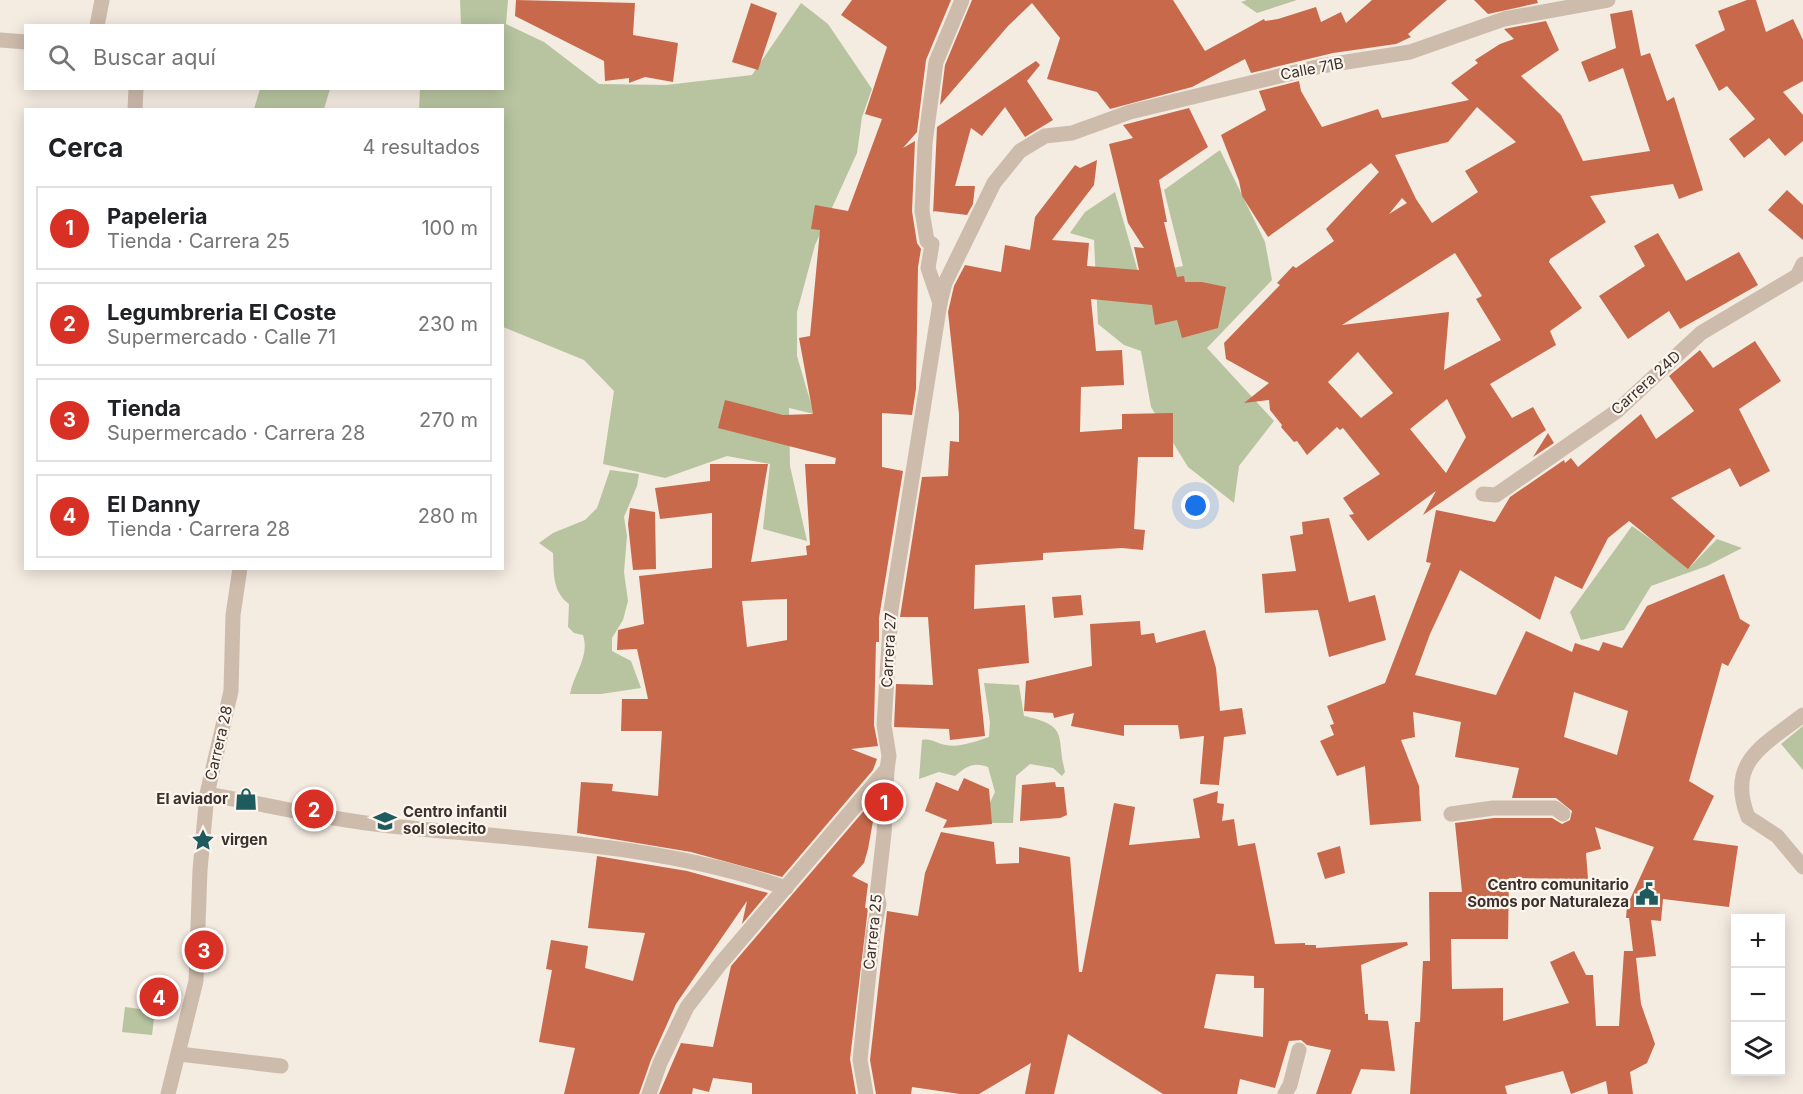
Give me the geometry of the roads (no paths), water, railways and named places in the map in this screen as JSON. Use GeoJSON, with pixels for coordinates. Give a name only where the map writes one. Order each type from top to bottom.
{"type":"FeatureCollection","features":[{"type":"Feature","properties":{"kind":"street"},"geometry":{"type":"LineString","coordinates":[[97,24],[102,0]]}},
{"type":"Feature","properties":{"kind":"street"},"geometry":{"type":"LineString","coordinates":[[940,303],[928,268],[932,244],[927,241],[922,211],[925,143],[936,62],[962,0]]}},
{"type":"Feature","properties":{"kind":"street","name":"Calle 71B"},"geometry":{"type":"LineString","coordinates":[[1020,151],[1045,136],[1072,134],[1130,112],[1169,101],[1321,66],[1410,52],[1504,19],[1608,0]]}},
{"type":"Feature","properties":{"kind":"street"},"geometry":{"type":"LineString","coordinates":[[0,40],[24,42]]}},
{"type":"Feature","properties":{"kind":"street"},"geometry":{"type":"LineString","coordinates":[[135,108],[136,90]]}},
{"type":"Feature","properties":{"kind":"street","name":"Carrera 27"},"geometry":{"type":"LineString","coordinates":[[887,769],[889,756],[884,725],[891,610],[940,303],[945,283],[994,183],[1020,151]]}},
{"type":"Feature","properties":{"kind":"street","name":"Carrera 24D"},"geometry":{"type":"LineString","coordinates":[[1483,494],[1496,495],[1617,411],[1701,333],[1797,276],[1803,264]]}},
{"type":"Feature","properties":{"kind":"street","name":"Carrera 28"},"geometry":{"type":"LineString","coordinates":[[168,1094],[196,981],[200,870],[207,794],[231,691],[233,615],[240,570]]}},
{"type":"Feature","properties":{"kind":"street"},"geometry":{"type":"LineString","coordinates":[[1803,715],[1748,760],[1740,780],[1748,817],[1777,836],[1803,867]]}},
{"type":"Feature","properties":{"kind":"street"},"geometry":{"type":"LineString","coordinates":[[649,1094],[660,1063],[687,1007],[887,769]]}},
{"type":"Feature","properties":{"kind":"street","name":"Carrera 25"},"geometry":{"type":"LineString","coordinates":[[866,1094],[860,1060],[873,933],[879,904],[877,895],[884,834],[887,769]]}},
{"type":"Feature","properties":{"kind":"street"},"geometry":{"type":"LineString","coordinates":[[207,794],[388,826],[657,853],[747,874],[786,888]]}},
{"type":"Feature","properties":{"kind":"street"},"geometry":{"type":"LineString","coordinates":[[1451,814],[1493,808],[1555,808],[1563,813]]}},
{"type":"Feature","properties":{"kind":"street"},"geometry":{"type":"LineString","coordinates":[[1285,1094],[1290,1085],[1299,1050]]}},
{"type":"Feature","properties":{"kind":"street"},"geometry":{"type":"LineString","coordinates":[[179,1054],[281,1066]]}},
{"type":"Feature","properties":{"kind":"place","name":"El aviador"},"geometry":{"type":"Point","coordinates":[246,799]}},
{"type":"Feature","properties":{"kind":"place","name":"Papeleria"},"geometry":{"type":"Point","coordinates":[884,802]}},
{"type":"Feature","properties":{"kind":"place","name":"Legumbreria El Coste"},"geometry":{"type":"Point","coordinates":[314,809]}},
{"type":"Feature","properties":{"kind":"place","name":"Centro infantil sol solecito"},"geometry":{"type":"Point","coordinates":[385,821]}},
{"type":"Feature","properties":{"kind":"place","name":"virgen"},"geometry":{"type":"Point","coordinates":[203,840]}},
{"type":"Feature","properties":{"kind":"place","name":"Centro comunitario Somos por Naturaleza"},"geometry":{"type":"Point","coordinates":[1647,894]}},
{"type":"Feature","properties":{"kind":"place","name":"Tienda"},"geometry":{"type":"Point","coordinates":[204,950]}},
{"type":"Feature","properties":{"kind":"place","name":"El Danny"},"geometry":{"type":"Point","coordinates":[159,997]}}]}
